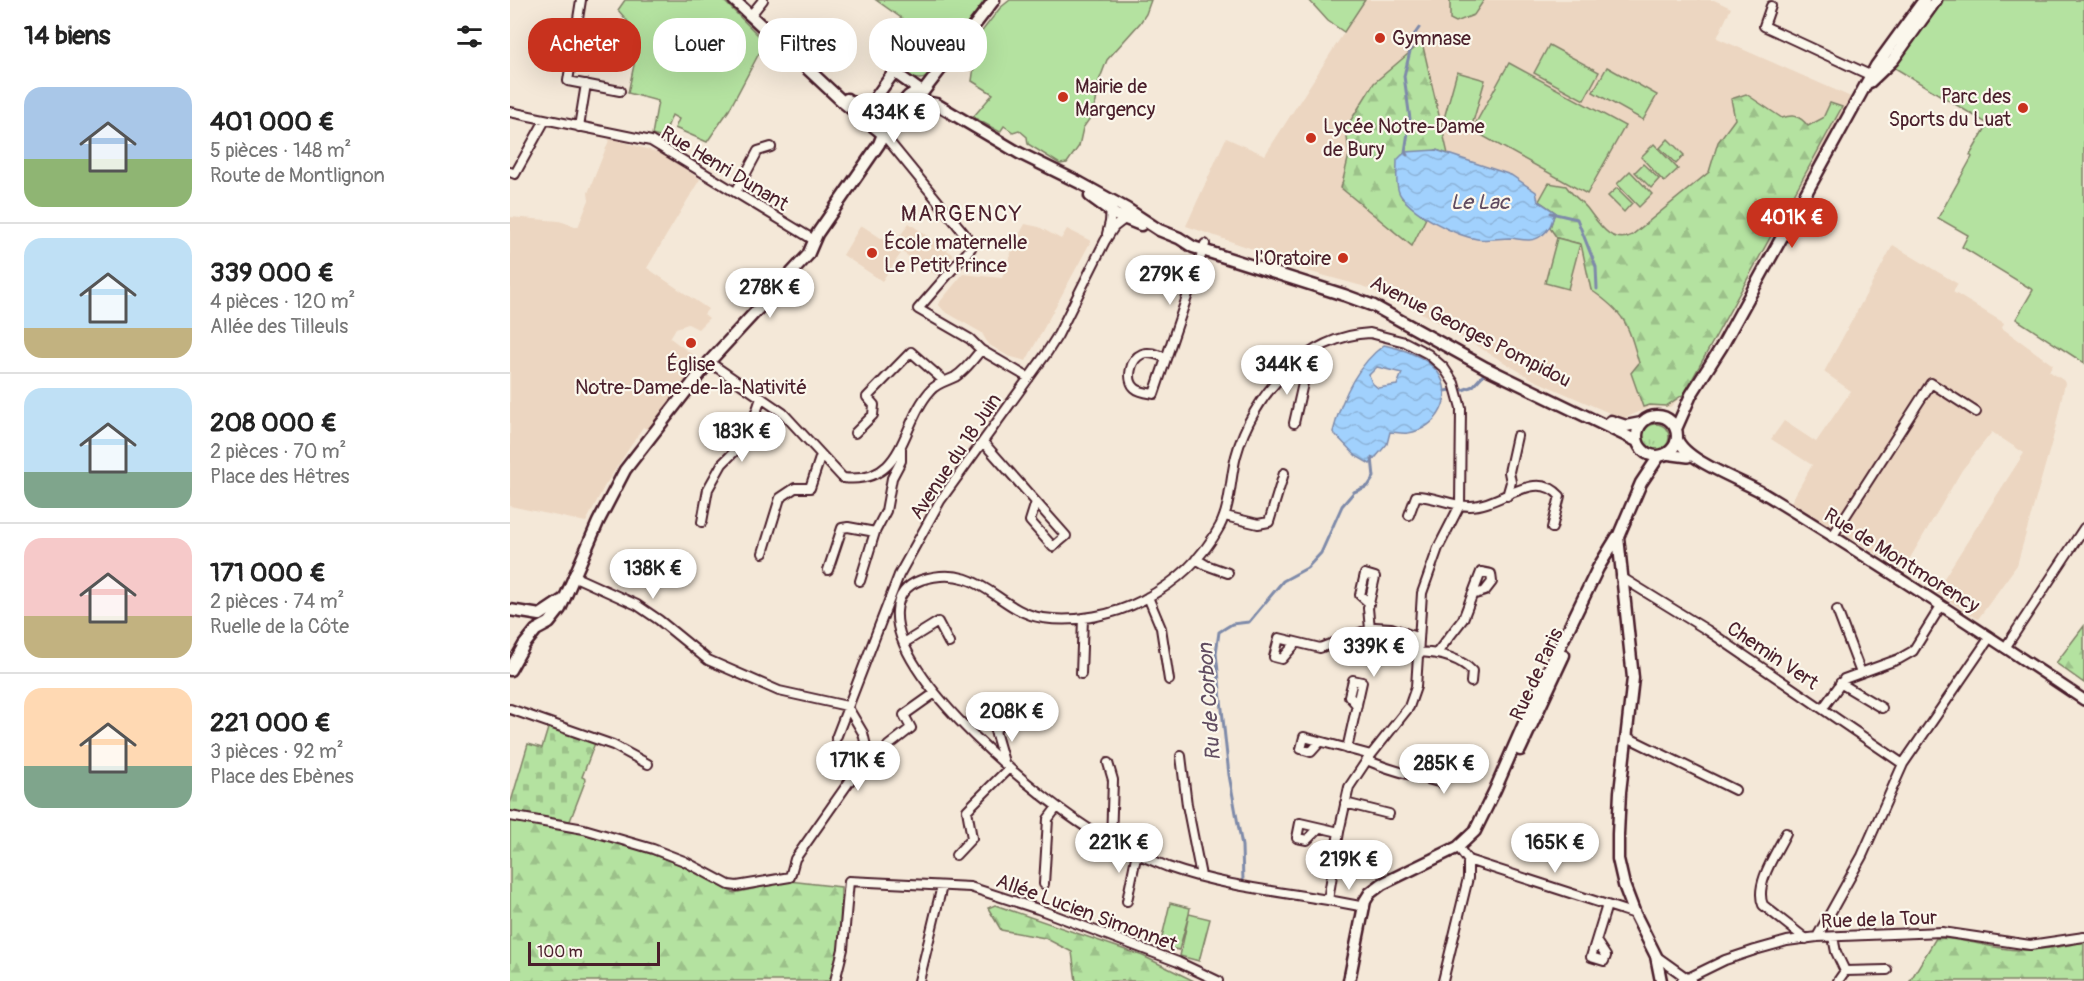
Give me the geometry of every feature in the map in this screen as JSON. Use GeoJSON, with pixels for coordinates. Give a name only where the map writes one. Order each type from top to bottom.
{"type":"FeatureCollection","features":[{"type":"Feature","properties":{"kind":"main road"},"geometry":{"type":"LineString","coordinates":[[734,0],[847,99],[854,104],[868,107]]}},
{"type":"Feature","properties":{"kind":"main road"},"geometry":{"type":"LineString","coordinates":[[742,0],[752,14],[844,103],[883,134]]}},
{"type":"Feature","properties":{"kind":"main road"},"geometry":{"type":"LineString","coordinates":[[510,670],[524,645],[558,613],[617,483],[648,438],[710,362],[808,255],[813,246],[813,240],[879,144],[908,96],[915,92],[923,92],[994,0]]}},
{"type":"Feature","properties":{"kind":"main road"},"geometry":{"type":"LineString","coordinates":[[1691,395],[1675,411],[1650,417],[1641,423],[1637,431],[1639,445],[1650,455],[1662,455],[1673,447],[1691,395],[1722,346],[1865,86],[1924,0]]}},
{"type":"Feature","properties":{"kind":"main road"},"geometry":{"type":"LineString","coordinates":[[1873,76],[1893,60],[1936,0]]}},
{"type":"Feature","properties":{"kind":"main road","name":"Avenue Georges Pompidou"},"geometry":{"type":"LineString","coordinates":[[861,117],[894,72],[936,104],[1050,169],[1093,198],[1179,238],[1355,298],[1395,316],[1486,368],[1639,445]]}},
{"type":"Feature","properties":{"kind":"main road"},"geometry":{"type":"LineString","coordinates":[[900,110],[915,99],[936,104]]}},
{"type":"Feature","properties":{"kind":"main road","name":"Avenue Georges Pompidou"},"geometry":{"type":"LineString","coordinates":[[1204,247],[1383,302],[1512,375],[1619,424],[1631,426],[1641,423]]}},
{"type":"Feature","properties":{"kind":"main road"},"geometry":{"type":"LineString","coordinates":[[1661,416],[1670,421],[1676,434]]}},
{"type":"Feature","properties":{"kind":"main road","name":"Rue de Paris"},"geometry":{"type":"LineString","coordinates":[[1639,445],[1643,465],[1641,483]]}},
{"type":"Feature","properties":{"kind":"main road","name":"Rue de Paris"},"geometry":{"type":"LineString","coordinates":[[1462,853],[1480,821],[1540,688],[1607,552],[1618,537],[1641,483],[1662,455]]}},
{"type":"Feature","properties":{"kind":"main road","name":"Rue de Paris"},"geometry":{"type":"LineString","coordinates":[[1349,981],[1365,901],[1370,893],[1382,884],[1462,853],[1486,824],[1606,563],[1618,555],[1618,537]]}},
{"type":"Feature","properties":{"kind":"main road"},"geometry":{"type":"LineString","coordinates":[[1618,555],[1633,663],[1620,792],[1618,859],[1624,885],[1635,914],[1656,956],[1661,981]]}},
{"type":"Feature","properties":{"kind":"main road"},"geometry":{"type":"LineString","coordinates":[[510,610],[537,615],[553,608],[563,599]]}},
{"type":"Feature","properties":{"kind":"street"},"geometry":{"type":"LineString","coordinates":[[581,0],[568,81],[620,91]]}},
{"type":"Feature","properties":{"kind":"street"},"geometry":{"type":"LineString","coordinates":[[752,14],[762,0]]}},
{"type":"Feature","properties":{"kind":"street"},"geometry":{"type":"LineString","coordinates":[[1771,6],[1764,26],[1873,76]]}},
{"type":"Feature","properties":{"kind":"street"},"geometry":{"type":"LineString","coordinates":[[579,127],[586,84]]}},
{"type":"Feature","properties":{"kind":"street","name":"Rue Henri Dunant"},"geometry":{"type":"LineString","coordinates":[[510,112],[651,141],[813,240]]}},
{"type":"Feature","properties":{"kind":"street"},"geometry":{"type":"LineString","coordinates":[[510,172],[515,174],[545,120]]}},
{"type":"Feature","properties":{"kind":"street"},"geometry":{"type":"LineString","coordinates":[[883,134],[972,243],[971,248],[918,309],[970,339],[981,350],[1029,378]]}},
{"type":"Feature","properties":{"kind":"street"},"geometry":{"type":"LineString","coordinates":[[736,192],[758,151],[771,147]]}},
{"type":"Feature","properties":{"kind":"street"},"geometry":{"type":"LineString","coordinates":[[1105,241],[1110,222],[1120,211]]}},
{"type":"Feature","properties":{"kind":"street","name":"Avenue du 18 Juin"},"geometry":{"type":"LineString","coordinates":[[836,738],[899,575],[940,501],[1058,335],[1120,211]]}},
{"type":"Feature","properties":{"kind":"street"},"geometry":{"type":"LineString","coordinates":[[1166,358],[1152,353],[1141,354],[1135,359],[1130,381],[1136,389],[1154,394],[1204,247]]}},
{"type":"Feature","properties":{"kind":"street"},"geometry":{"type":"LineString","coordinates":[[1328,900],[1349,787],[1409,707],[1416,687],[1422,593],[1438,548],[1460,505],[1461,408],[1454,383],[1436,361],[1406,342],[1370,333],[1338,339],[1311,351],[1293,366],[1262,400],[1245,428],[1236,455],[1225,516],[1208,546],[1180,575],[1148,597],[1111,612],[1083,618],[1041,618],[1024,613],[981,584],[969,579],[941,577],[915,583],[905,590],[898,602],[896,616],[904,643],[922,676],[976,739],[1057,807],[1098,835],[1169,867],[1201,876],[1365,907]]}},
{"type":"Feature","properties":{"kind":"street"},"geometry":{"type":"LineString","coordinates":[[710,362],[783,413],[843,478],[859,479],[870,477],[883,469],[901,447],[922,402],[932,388],[956,376],[981,350]]}},
{"type":"Feature","properties":{"kind":"street"},"geometry":{"type":"LineString","coordinates":[[855,433],[873,415],[874,405],[867,397],[911,352],[944,381]]}},
{"type":"Feature","properties":{"kind":"street"},"geometry":{"type":"LineString","coordinates":[[1293,366],[1304,379],[1294,423]]}},
{"type":"Feature","properties":{"kind":"street"},"geometry":{"type":"LineString","coordinates":[[1832,537],[1931,383],[1976,412]]}},
{"type":"Feature","properties":{"kind":"street"},"geometry":{"type":"LineString","coordinates":[[702,522],[708,489],[722,464],[747,439],[761,399]]}},
{"type":"Feature","properties":{"kind":"street","name":"Rue de Montmorency"},"geometry":{"type":"LineString","coordinates":[[1676,434],[1682,449],[1696,459],[1762,492],[1990,637],[2084,700]]}},
{"type":"Feature","properties":{"kind":"street"},"geometry":{"type":"LineString","coordinates":[[1508,496],[1511,482],[1509,472],[1517,436]]}},
{"type":"Feature","properties":{"kind":"street"},"geometry":{"type":"LineString","coordinates":[[983,442],[1036,502],[1066,536],[1053,547],[1030,521],[1036,502]]}},
{"type":"Feature","properties":{"kind":"street"},"geometry":{"type":"LineString","coordinates":[[860,581],[875,532],[886,511],[892,478],[902,461],[901,447]]}},
{"type":"Feature","properties":{"kind":"street","name":"Rue de Montmorency"},"geometry":{"type":"LineString","coordinates":[[1662,455],[1679,454],[1696,459]]}},
{"type":"Feature","properties":{"kind":"street"},"geometry":{"type":"LineString","coordinates":[[763,553],[780,498],[795,488],[810,488],[821,455]]}},
{"type":"Feature","properties":{"kind":"street"},"geometry":{"type":"LineString","coordinates":[[883,469],[892,478]]}},
{"type":"Feature","properties":{"kind":"street"},"geometry":{"type":"LineString","coordinates":[[1225,516],[1258,524],[1269,522],[1284,473]]}},
{"type":"Feature","properties":{"kind":"street"},"geometry":{"type":"LineString","coordinates":[[1409,515],[1416,496],[1460,505],[1481,505],[1535,485],[1552,487],[1560,496],[1552,528]]}},
{"type":"Feature","properties":{"kind":"street"},"geometry":{"type":"LineString","coordinates":[[828,570],[842,528],[849,526],[875,532]]}},
{"type":"Feature","properties":{"kind":"street"},"geometry":{"type":"LineString","coordinates":[[2005,648],[2084,528]]}},
{"type":"Feature","properties":{"kind":"street"},"geometry":{"type":"LineString","coordinates":[[1197,559],[1228,573]]}},
{"type":"Feature","properties":{"kind":"street"},"geometry":{"type":"LineString","coordinates":[[510,816],[584,829],[653,849],[684,861],[729,885],[738,886],[790,878],[795,859],[868,755],[863,733],[848,706],[779,692],[708,660],[637,605],[573,576]]}},
{"type":"Feature","properties":{"kind":"street","name":"Chemin Vert"},"geometry":{"type":"LineString","coordinates":[[1621,577],[1707,630],[1904,764]]}},
{"type":"Feature","properties":{"kind":"street"},"geometry":{"type":"LineString","coordinates":[[1436,654],[1463,619],[1473,595]]}},
{"type":"Feature","properties":{"kind":"street"},"geometry":{"type":"LineString","coordinates":[[1148,597],[1161,628],[1169,680]]}},
{"type":"Feature","properties":{"kind":"street"},"geometry":{"type":"LineString","coordinates":[[1369,603],[1367,618],[1370,629]]}},
{"type":"Feature","properties":{"kind":"street"},"geometry":{"type":"LineString","coordinates":[[1826,704],[1844,679],[1899,659],[1913,651],[1941,606]]}},
{"type":"Feature","properties":{"kind":"street"},"geometry":{"type":"LineString","coordinates":[[1837,610],[1861,673]]}},
{"type":"Feature","properties":{"kind":"street"},"geometry":{"type":"LineString","coordinates":[[537,615],[539,629]]}},
{"type":"Feature","properties":{"kind":"street"},"geometry":{"type":"LineString","coordinates":[[1081,674],[1083,618]]}},
{"type":"Feature","properties":{"kind":"street"},"geometry":{"type":"LineString","coordinates":[[904,643],[938,622],[950,643]]}},
{"type":"Feature","properties":{"kind":"street"},"geometry":{"type":"LineString","coordinates":[[1296,643],[1320,648],[1370,629],[1391,628],[1419,638]]}},
{"type":"Feature","properties":{"kind":"street"},"geometry":{"type":"LineString","coordinates":[[1817,937],[1862,856],[1904,764],[1990,637]]}},
{"type":"Feature","properties":{"kind":"street"},"geometry":{"type":"LineString","coordinates":[[1419,652],[1464,662],[1472,671],[1471,682]]}},
{"type":"Feature","properties":{"kind":"street"},"geometry":{"type":"LineString","coordinates":[[1840,683],[1882,708]]}},
{"type":"Feature","properties":{"kind":"street"},"geometry":{"type":"LineString","coordinates":[[888,746],[911,728],[904,715],[935,693]]}},
{"type":"Feature","properties":{"kind":"street"},"geometry":{"type":"LineString","coordinates":[[1347,749],[1357,705]]}},
{"type":"Feature","properties":{"kind":"street"},"geometry":{"type":"LineString","coordinates":[[510,710],[613,745],[648,764]]}},
{"type":"Feature","properties":{"kind":"street"},"geometry":{"type":"LineString","coordinates":[[1004,720],[995,731],[1007,766]]}},
{"type":"Feature","properties":{"kind":"street"},"geometry":{"type":"LineString","coordinates":[[1627,737],[1735,790]]}},
{"type":"Feature","properties":{"kind":"street"},"geometry":{"type":"LineString","coordinates":[[1320,741],[1422,777]]}},
{"type":"Feature","properties":{"kind":"street"},"geometry":{"type":"LineString","coordinates":[[1181,756],[1187,805],[1201,876]]}},
{"type":"Feature","properties":{"kind":"street"},"geometry":{"type":"LineString","coordinates":[[1108,763],[1113,780],[1111,841]]}},
{"type":"Feature","properties":{"kind":"street"},"geometry":{"type":"LineString","coordinates":[[956,855],[972,838],[967,810],[1007,766]]}},
{"type":"Feature","properties":{"kind":"street"},"geometry":{"type":"LineString","coordinates":[[1345,803],[1389,814]]}},
{"type":"Feature","properties":{"kind":"street"},"geometry":{"type":"LineString","coordinates":[[1044,884],[1048,819],[1057,807]]}},
{"type":"Feature","properties":{"kind":"street"},"geometry":{"type":"LineString","coordinates":[[1319,828],[1339,832]]}},
{"type":"Feature","properties":{"kind":"street"},"geometry":{"type":"LineString","coordinates":[[1786,833],[1760,887],[1760,897],[1763,905],[1806,939]]}},
{"type":"Feature","properties":{"kind":"street"},"geometry":{"type":"LineString","coordinates":[[1127,901],[1137,852]]}},
{"type":"Feature","properties":{"kind":"street"},"geometry":{"type":"LineString","coordinates":[[1443,981],[1468,878],[1462,853]]}},
{"type":"Feature","properties":{"kind":"street"},"geometry":{"type":"LineString","coordinates":[[1462,853],[1635,914]]}},
{"type":"Feature","properties":{"kind":"street","name":"Allée Lucien Simonnet"},"geometry":{"type":"LineString","coordinates":[[835,981],[843,949],[849,881],[970,887],[1038,909],[1178,962],[1218,981]]}},
{"type":"Feature","properties":{"kind":"street"},"geometry":{"type":"LineString","coordinates":[[919,981],[942,886]]}},
{"type":"Feature","properties":{"kind":"street"},"geometry":{"type":"LineString","coordinates":[[1596,941],[1607,905]]}},
{"type":"Feature","properties":{"kind":"street","name":"Rue de la Tour"},"geometry":{"type":"LineString","coordinates":[[1687,980],[1725,960],[1745,953],[1787,941],[1817,937],[1942,932],[2030,945],[2084,937]]}},
{"type":"Feature","properties":{"kind":"street"},"geometry":{"type":"LineString","coordinates":[[1833,936],[1836,952],[1845,971]]}},
{"type":"Feature","properties":{"kind":"street"},"geometry":{"type":"LineString","coordinates":[[1656,956],[1687,980]]}},
{"type":"Feature","properties":{"kind":"street"},"geometry":{"type":"LineString","coordinates":[[1845,971],[1887,970]]}},
{"type":"Feature","properties":{"kind":"street"},"geometry":{"type":"LineString","coordinates":[[1838,981],[1845,971]]}},
{"type":"Feature","properties":{"kind":"shaded area"},"geometry":{"type":"Polygon","coordinates":[[[1365,0],[1450,0],[1450,19],[1474,15],[1484,0],[1714,0],[1731,8],[1717,38],[1851,97],[1684,394],[1670,407],[1650,407],[1623,419],[1534,380],[1408,305],[1362,286],[1278,263],[1279,258],[1186,226],[1226,138],[1265,155],[1365,0]]]}},
{"type":"Feature","properties":{"kind":"shaded area"},"geometry":{"type":"Polygon","coordinates":[[[610,138],[663,154],[700,179],[647,268],[708,309],[704,314],[709,318],[698,329],[688,324],[676,328],[670,338],[701,361],[649,430],[643,427],[604,487],[586,522],[510,506],[510,217],[559,221],[578,227],[589,200],[588,193],[610,138]]]}},
{"type":"Feature","properties":{"kind":"shaded area","name":"École maternelle Le Petit Prince"},"geometry":{"type":"Polygon","coordinates":[[[909,223],[954,255],[936,275],[902,252],[882,281],[843,255],[861,225],[893,246],[909,223]]]}},
{"type":"Feature","properties":{"kind":"shaded area"},"geometry":{"type":"Polygon","coordinates":[[[1025,224],[1039,227],[1061,239],[1067,229],[1091,241],[1026,361],[1008,356],[988,344],[982,333],[944,311],[938,304],[963,274],[1002,278],[1015,242],[1025,224]]]}},
{"type":"Feature","properties":{"kind":"shaded area"},"geometry":{"type":"Polygon","coordinates":[[[1893,245],[1958,284],[1953,292],[2004,323],[2002,328],[2053,365],[2049,371],[2065,383],[2054,434],[2017,565],[1978,619],[1935,592],[2024,453],[1992,432],[1962,470],[1903,570],[1791,502],[1812,465],[1771,439],[1784,421],[1816,442],[1851,391],[1824,372],[1893,245]]]}},
{"type":"Feature","properties":{"kind":"green space"},"geometry":{"type":"Polygon","coordinates":[[[625,0],[723,0],[741,18],[653,18],[653,72],[746,72],[746,23],[758,35],[758,55],[729,110],[707,142],[675,128],[679,119],[672,115],[663,138],[652,135],[658,101],[628,93],[632,72],[641,72],[641,18],[625,18],[618,10],[625,0]]]}},
{"type":"Feature","properties":{"kind":"green space"},"geometry":{"type":"Polygon","coordinates":[[[876,0],[985,0],[972,18],[901,18],[876,0]]]}},
{"type":"Feature","properties":{"kind":"green space"},"geometry":{"type":"Polygon","coordinates":[[[1010,0],[1151,0],[1140,23],[1107,60],[1090,118],[1083,128],[1079,146],[1067,163],[1060,164],[1028,144],[1027,137],[1019,130],[1013,132],[1004,126],[1000,132],[973,117],[993,94],[972,81],[973,72],[987,72],[987,25],[1000,8],[1010,0]]]}},
{"type":"Feature","properties":{"kind":"green space"},"geometry":{"type":"Polygon","coordinates":[[[1309,0],[1365,0],[1344,32],[1328,21],[1309,0]]]}},
{"type":"Feature","properties":{"kind":"green space"},"geometry":{"type":"Polygon","coordinates":[[[1450,0],[1484,0],[1474,15],[1456,22],[1450,19],[1450,0]]]}},
{"type":"Feature","properties":{"kind":"green space","name":"Parc des Sports du Luat"},"geometry":{"type":"Polygon","coordinates":[[[1938,0],[2084,0],[2084,363],[2016,319],[2033,290],[1962,247],[1968,235],[1938,218],[1988,124],[1890,65],[1938,0]]]}},
{"type":"Feature","properties":{"kind":"green space"},"geometry":{"type":"Polygon","coordinates":[[[1422,42],[1448,154],[1436,150],[1402,198],[1426,218],[1412,246],[1341,188],[1349,155],[1346,128],[1374,83],[1422,42]]]}},
{"type":"Feature","properties":{"kind":"green space"},"geometry":{"type":"Polygon","coordinates":[[[1549,45],[1599,72],[1584,100],[1534,73],[1549,45]]]}},
{"type":"Feature","properties":{"kind":"green space"},"geometry":{"type":"Polygon","coordinates":[[[1509,63],[1625,126],[1587,194],[1472,130],[1509,63]]]}},
{"type":"Feature","properties":{"kind":"green space"},"geometry":{"type":"Polygon","coordinates":[[[1607,67],[1657,95],[1643,120],[1593,92],[1607,67]]]}},
{"type":"Feature","properties":{"kind":"green space"},"geometry":{"type":"Polygon","coordinates":[[[931,72],[925,78],[919,79],[906,73],[931,72]]]}},
{"type":"Feature","properties":{"kind":"green space"},"geometry":{"type":"Polygon","coordinates":[[[1457,72],[1485,80],[1471,129],[1443,122],[1457,72]]]}},
{"type":"Feature","properties":{"kind":"green space"},"geometry":{"type":"Polygon","coordinates":[[[1746,94],[1782,118],[1796,117],[1808,126],[1823,118],[1830,103],[1842,107],[1684,394],[1666,406],[1643,407],[1631,373],[1639,363],[1624,320],[1591,290],[1581,244],[1557,238],[1550,228],[1555,212],[1539,201],[1549,183],[1566,186],[1611,235],[1624,238],[1632,235],[1709,172],[1718,142],[1735,119],[1731,99],[1746,94]]]}},
{"type":"Feature","properties":{"kind":"green space"},"geometry":{"type":"Polygon","coordinates":[[[1668,139],[1684,155],[1676,164],[1660,148],[1668,139]]]}},
{"type":"Feature","properties":{"kind":"green space"},"geometry":{"type":"Polygon","coordinates":[[[1654,144],[1678,169],[1664,182],[1641,157],[1654,144]]]}},
{"type":"Feature","properties":{"kind":"green space"},"geometry":{"type":"Polygon","coordinates":[[[1643,164],[1659,179],[1651,188],[1635,172],[1643,164]]]}},
{"type":"Feature","properties":{"kind":"green space"},"geometry":{"type":"Polygon","coordinates":[[[1630,171],[1652,194],[1639,207],[1617,184],[1630,171]]]}},
{"type":"Feature","properties":{"kind":"green space"},"geometry":{"type":"Polygon","coordinates":[[[1617,188],[1632,203],[1624,212],[1608,196],[1617,188]]]}},
{"type":"Feature","properties":{"kind":"green space"},"geometry":{"type":"Polygon","coordinates":[[[1557,238],[1580,244],[1568,289],[1545,283],[1557,238]]]}},
{"type":"Feature","properties":{"kind":"green space"},"geometry":{"type":"Polygon","coordinates":[[[1656,424],[1666,427],[1669,437],[1666,447],[1656,450],[1646,447],[1643,437],[1646,427],[1656,424]]]}},
{"type":"Feature","properties":{"kind":"green space"},"geometry":{"type":"Polygon","coordinates":[[[2084,626],[2084,683],[2056,663],[2084,626]]]}},
{"type":"Feature","properties":{"kind":"green space"},"geometry":{"type":"Polygon","coordinates":[[[549,725],[595,743],[582,777],[586,779],[570,821],[510,812],[528,744],[542,748],[549,725]]]}},
{"type":"Feature","properties":{"kind":"green space"},"geometry":{"type":"Polygon","coordinates":[[[510,820],[584,831],[681,864],[734,893],[789,881],[841,887],[840,947],[831,981],[510,981],[510,820]]]}},
{"type":"Feature","properties":{"kind":"green space"},"geometry":{"type":"Polygon","coordinates":[[[1170,903],[1190,908],[1179,950],[1160,946],[1170,903]]]}},
{"type":"Feature","properties":{"kind":"green space"},"geometry":{"type":"Polygon","coordinates":[[[995,905],[1143,956],[1194,981],[1076,981],[1072,952],[1045,938],[1001,930],[988,908],[995,905]]]}},
{"type":"Feature","properties":{"kind":"green space"},"geometry":{"type":"Polygon","coordinates":[[[1189,914],[1210,919],[1199,961],[1180,956],[1189,914]]]}},
{"type":"Feature","properties":{"kind":"green space"},"geometry":{"type":"Polygon","coordinates":[[[1936,938],[2019,950],[2043,949],[2084,942],[2084,981],[1910,981],[1936,938]]]}},
{"type":"Feature","properties":{"kind":"water","name":"Le Lac"},"geometry":{"type":"Polygon","coordinates":[[[1436,150],[1511,175],[1536,192],[1538,201],[1555,212],[1549,228],[1541,236],[1530,240],[1510,238],[1485,240],[1468,237],[1447,229],[1425,217],[1407,203],[1399,193],[1397,160],[1405,152],[1436,150]]]}},
{"type":"Feature","properties":{"kind":"water"},"geometry":{"type":"Polygon","coordinates":[[[1384,345],[1419,357],[1437,371],[1445,391],[1441,410],[1428,425],[1406,433],[1390,432],[1387,444],[1370,464],[1356,456],[1333,432],[1340,408],[1351,384],[1374,353],[1384,345]],[[1377,367],[1369,375],[1372,383],[1378,388],[1397,385],[1402,373],[1377,367]]]}},
{"type":"Feature","properties":{"kind":"waterway","name":"Ru de Corbon"},"geometry":{"type":"LineString","coordinates":[[1407,155],[1405,152],[1410,119],[1404,76],[1414,35],[1419,28]]}},
{"type":"Feature","properties":{"kind":"waterway","name":"Ru de Corbon"},"geometry":{"type":"LineString","coordinates":[[1551,213],[1577,219],[1596,267],[1597,289]]}},
{"type":"Feature","properties":{"kind":"waterway","name":"Ru de Corbon"},"geometry":{"type":"LineString","coordinates":[[1463,390],[1473,386],[1484,374]]}},
{"type":"Feature","properties":{"kind":"waterway","name":"Ru de Corbon"},"geometry":{"type":"LineString","coordinates":[[1445,391],[1452,390]]}},
{"type":"Feature","properties":{"kind":"waterway","name":"Ru de Corbon"},"geometry":{"type":"LineString","coordinates":[[1243,882],[1242,846],[1229,775],[1216,653],[1219,632],[1232,624],[1249,622],[1283,581],[1307,568],[1321,553],[1342,506],[1354,492],[1368,486],[1374,477],[1372,458]]}},
{"type":"Feature","properties":{"kind":"place","name":"Gymnase"},"geometry":{"type":"Point","coordinates":[1380,38]}},
{"type":"Feature","properties":{"kind":"place","name":"Mairie de Margency"},"geometry":{"type":"Point","coordinates":[1063,97]}},
{"type":"Feature","properties":{"kind":"place","name":"Parc des Sports du Luat"},"geometry":{"type":"Point","coordinates":[2023,108]}},
{"type":"Feature","properties":{"kind":"place","name":"Lycée Notre-Dame de Bury"},"geometry":{"type":"Point","coordinates":[1311,138]}},
{"type":"Feature","properties":{"kind":"place","name":"École maternelle Le Petit Prince"},"geometry":{"type":"Point","coordinates":[872,253]}},
{"type":"Feature","properties":{"kind":"place","name":"l'Oratoire"},"geometry":{"type":"Point","coordinates":[1343,258]}},
{"type":"Feature","properties":{"kind":"place","name":"Église Notre-Dame-de-la-Nativité"},"geometry":{"type":"Point","coordinates":[691,343]}},
{"type":"Feature","properties":{"kind":"district","name":"MARGENCY"},"geometry":{"type":"Point","coordinates":[962,213]}}]}
